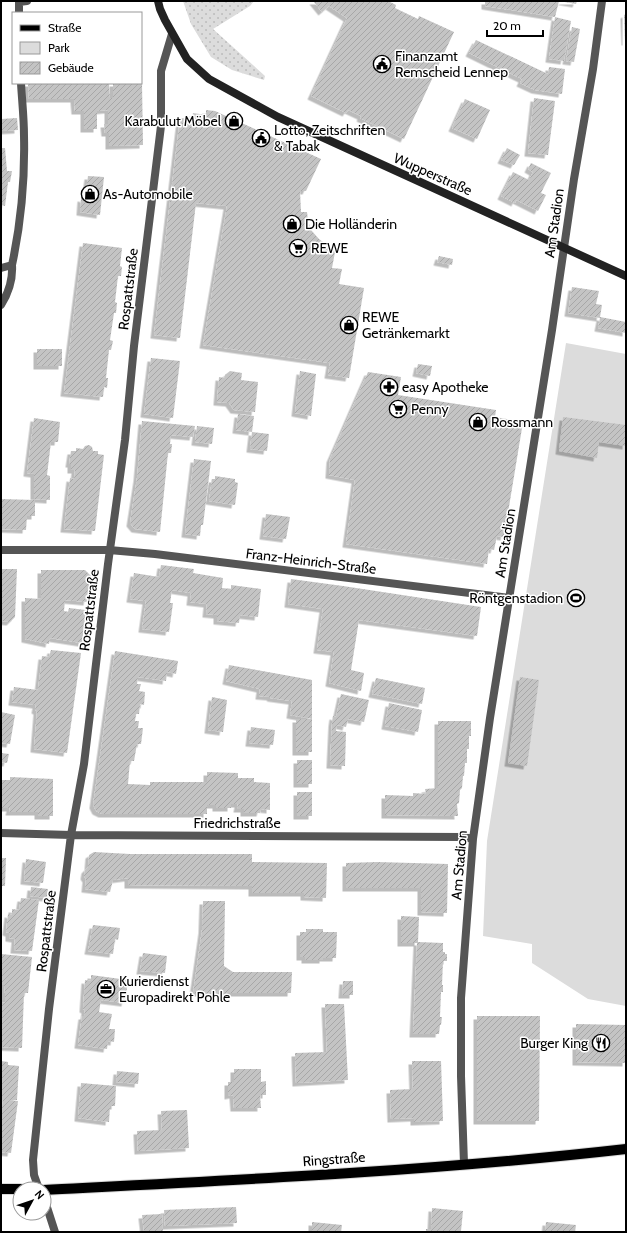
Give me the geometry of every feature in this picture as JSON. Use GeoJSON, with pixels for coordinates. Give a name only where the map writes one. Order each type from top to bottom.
{"type":"FeatureCollection","features":[{"type":"Feature","properties":{"kind":"main road","name":"Ringstraße"},"geometry":{"type":"LineString","coordinates":[[52,1190],[306,1175],[464,1164],[626,1149]]}},
{"type":"Feature","properties":{"kind":"main road"},"geometry":{"type":"LineString","coordinates":[[1,1189],[12,1189]]}},
{"type":"Feature","properties":{"kind":"street"},"geometry":{"type":"LineString","coordinates":[[19,2],[27,1]]}},
{"type":"Feature","properties":{"kind":"street","name":"Wupperstraße"},"geometry":{"type":"LineString","coordinates":[[158,1],[160,9],[172,34],[187,59],[209,79],[278,117],[626,276]]}},
{"type":"Feature","properties":{"kind":"street","name":"Am Stadion"},"geometry":{"type":"LineString","coordinates":[[464,1164],[461,1076],[461,998],[473,839],[490,718],[565,247],[574,179],[593,68],[602,1]]}},
{"type":"Feature","properties":{"kind":"street","name":"Rospattstraße"},"geometry":{"type":"LineString","coordinates":[[36,1181],[34,1175],[34,1151],[49,1009],[71,835],[84,764],[109,550],[125,440],[134,346],[160,138],[161,71],[172,34]]}},
{"type":"Feature","properties":{"kind":"street"},"geometry":{"type":"LineString","coordinates":[[1,305],[7,294],[12,275],[22,191],[24,137],[22,84]]}},
{"type":"Feature","properties":{"kind":"street"},"geometry":{"type":"LineString","coordinates":[[1,268],[12,265]]}},
{"type":"Feature","properties":{"kind":"street","name":"Franz-Heinrich-Straße"},"geometry":{"type":"LineString","coordinates":[[1,550],[109,550],[155,554],[510,598]]}},
{"type":"Feature","properties":{"kind":"street","name":"Friedrichstraße"},"geometry":{"type":"LineString","coordinates":[[1,833],[71,835],[455,837],[473,839]]}},
{"type":"Feature","properties":{"kind":"street"},"geometry":{"type":"LineString","coordinates":[[51,1221],[55,1232]]}},
{"type":"Feature","properties":{"kind":"green space"},"geometry":{"type":"Polygon","coordinates":[[[183,1],[254,1],[250,6],[213,29],[265,76],[264,80],[232,70],[211,57],[191,24],[183,1]]]}},
{"type":"Feature","properties":{"kind":"green space","name":"Röntgenstadion"},"geometry":{"type":"Polygon","coordinates":[[[566,343],[626,354],[626,1006],[588,999],[532,963],[532,944],[483,936],[487,841],[566,343]]]}},
{"type":"Feature","properties":{"kind":"building","name":"Finanzamt Remscheid Lennep"},"geometry":{"type":"Polygon","coordinates":[[[313,1],[388,1],[396,5],[395,8],[418,19],[419,16],[454,32],[404,139],[360,118],[361,116],[348,110],[346,113],[311,96],[347,18],[329,6],[322,12],[313,1]]]}},
{"type":"Feature","properties":{"kind":"building"},"geometry":{"type":"Polygon","coordinates":[[[485,1],[559,1],[555,17],[485,6],[485,1]]]}},
{"type":"Feature","properties":{"kind":"building"},"geometry":{"type":"Polygon","coordinates":[[[559,1],[577,1],[576,4],[559,1]]]}},
{"type":"Feature","properties":{"kind":"building"},"geometry":{"type":"Polygon","coordinates":[[[626,14],[626,42],[625,42],[624,15],[626,14]]]}},
{"type":"Feature","properties":{"kind":"building"},"geometry":{"type":"Polygon","coordinates":[[[555,17],[571,21],[564,61],[549,59],[555,17]]]}},
{"type":"Feature","properties":{"kind":"building"},"geometry":{"type":"Polygon","coordinates":[[[572,27],[580,29],[574,62],[566,61],[572,27]]]}},
{"type":"Feature","properties":{"kind":"building"},"geometry":{"type":"Polygon","coordinates":[[[476,40],[548,74],[549,67],[565,69],[562,94],[535,90],[520,83],[522,79],[469,53],[476,40]]]}},
{"type":"Feature","properties":{"kind":"building"},"geometry":{"type":"Polygon","coordinates":[[[142,83],[143,145],[109,146],[109,133],[105,133],[104,124],[108,124],[108,110],[97,111],[97,129],[84,129],[84,111],[75,111],[74,99],[29,99],[28,84],[109,84],[110,98],[113,98],[113,84],[142,83]]]}},
{"type":"Feature","properties":{"kind":"building"},"geometry":{"type":"Polygon","coordinates":[[[534,98],[555,101],[548,155],[528,153],[534,98]]]}},
{"type":"Feature","properties":{"kind":"building"},"geometry":{"type":"Polygon","coordinates":[[[465,99],[490,110],[477,139],[452,128],[465,99]]]}},
{"type":"Feature","properties":{"kind":"building"},"geometry":{"type":"Polygon","coordinates":[[[206,110],[215,111],[321,159],[306,191],[300,191],[301,212],[307,212],[311,230],[319,239],[327,245],[336,247],[332,268],[342,269],[339,284],[364,288],[349,378],[328,375],[330,363],[203,345],[227,206],[196,203],[180,338],[154,335],[180,118],[192,119],[193,113],[206,115],[206,110]]]}},
{"type":"Feature","properties":{"kind":"building"},"geometry":{"type":"Polygon","coordinates":[[[17,118],[18,130],[1,131],[1,119],[17,118]]]}},
{"type":"Feature","properties":{"kind":"building"},"geometry":{"type":"Polygon","coordinates":[[[1,148],[5,148],[7,171],[12,171],[10,182],[8,182],[5,206],[1,205],[1,148]]]}},
{"type":"Feature","properties":{"kind":"building"},"geometry":{"type":"Polygon","coordinates":[[[507,148],[520,155],[514,165],[501,160],[507,148]]]}},
{"type":"Feature","properties":{"kind":"building"},"geometry":{"type":"Polygon","coordinates":[[[531,163],[551,173],[541,193],[546,195],[538,211],[516,200],[515,203],[501,196],[513,172],[529,180],[533,172],[528,169],[531,163]]]}},
{"type":"Feature","properties":{"kind":"building"},"geometry":{"type":"Polygon","coordinates":[[[88,176],[104,177],[100,215],[80,212],[81,198],[85,199],[88,176]]]}},
{"type":"Feature","properties":{"kind":"building"},"geometry":{"type":"Polygon","coordinates":[[[83,243],[122,248],[120,266],[122,267],[121,276],[118,276],[115,302],[117,303],[116,313],[114,313],[110,340],[113,341],[111,350],[109,350],[106,378],[108,378],[107,388],[104,387],[103,397],[64,393],[83,243]]]}},
{"type":"Feature","properties":{"kind":"building"},"geometry":{"type":"Polygon","coordinates":[[[439,256],[453,259],[452,265],[437,262],[439,256]]]}},
{"type":"Feature","properties":{"kind":"building"},"geometry":{"type":"Polygon","coordinates":[[[572,287],[599,291],[596,304],[602,305],[600,317],[626,322],[626,333],[598,328],[600,318],[568,313],[572,287]]]}},
{"type":"Feature","properties":{"kind":"building"},"geometry":{"type":"Polygon","coordinates":[[[37,349],[62,349],[62,366],[37,366],[37,349]]]}},
{"type":"Feature","properties":{"kind":"building"},"geometry":{"type":"Polygon","coordinates":[[[151,358],[180,361],[173,418],[144,414],[151,358]]]}},
{"type":"Feature","properties":{"kind":"building"},"geometry":{"type":"Polygon","coordinates":[[[418,364],[432,366],[430,376],[416,373],[418,364]]]}},
{"type":"Feature","properties":{"kind":"building"},"geometry":{"type":"Polygon","coordinates":[[[230,371],[242,373],[241,380],[258,382],[255,412],[234,410],[229,403],[217,402],[219,377],[225,378],[225,375],[230,371]]]}},
{"type":"Feature","properties":{"kind":"building"},"geometry":{"type":"Polygon","coordinates":[[[300,371],[316,374],[311,416],[295,413],[300,371]]]}},
{"type":"Feature","properties":{"kind":"building"},"geometry":{"type":"Polygon","coordinates":[[[368,372],[401,377],[398,395],[496,410],[495,417],[523,422],[504,537],[497,536],[494,550],[489,549],[487,564],[346,544],[355,480],[329,475],[330,459],[368,372]]]}},
{"type":"Feature","properties":{"kind":"building"},"geometry":{"type":"Polygon","coordinates":[[[238,414],[254,416],[252,432],[236,430],[238,414]]]}},
{"type":"Feature","properties":{"kind":"building"},"geometry":{"type":"Polygon","coordinates":[[[563,417],[626,425],[626,446],[599,442],[597,458],[559,451],[563,417]]]}},
{"type":"Feature","properties":{"kind":"building"},"geometry":{"type":"Polygon","coordinates":[[[34,418],[60,422],[58,442],[51,442],[47,475],[50,476],[50,500],[34,499],[34,474],[27,473],[34,418]]]}},
{"type":"Feature","properties":{"kind":"building"},"geometry":{"type":"Polygon","coordinates":[[[142,421],[195,426],[193,437],[171,435],[171,453],[168,453],[160,532],[135,529],[130,523],[137,478],[142,421]]]}},
{"type":"Feature","properties":{"kind":"building"},"geometry":{"type":"Polygon","coordinates":[[[197,426],[214,428],[212,444],[195,442],[197,426]]]}},
{"type":"Feature","properties":{"kind":"building"},"geometry":{"type":"Polygon","coordinates":[[[252,432],[269,434],[267,451],[250,449],[252,432]]]}},
{"type":"Feature","properties":{"kind":"building"},"geometry":{"type":"Polygon","coordinates":[[[89,445],[92,447],[93,451],[98,451],[98,454],[104,455],[95,531],[64,529],[70,478],[74,479],[75,470],[71,470],[71,464],[69,464],[71,451],[76,451],[76,448],[83,449],[85,446],[89,445]]]}},
{"type":"Feature","properties":{"kind":"building"},"geometry":{"type":"Polygon","coordinates":[[[194,459],[211,461],[203,525],[201,525],[200,536],[185,534],[194,459]]]}},
{"type":"Feature","properties":{"kind":"building"},"geometry":{"type":"Polygon","coordinates":[[[215,476],[235,479],[235,482],[238,483],[235,505],[209,501],[212,479],[215,479],[215,476]]]}},
{"type":"Feature","properties":{"kind":"building"},"geometry":{"type":"Polygon","coordinates":[[[1,499],[35,500],[35,516],[27,516],[26,530],[1,529],[1,499]]]}},
{"type":"Feature","properties":{"kind":"building"},"geometry":{"type":"Polygon","coordinates":[[[266,514],[290,517],[286,539],[263,536],[266,514]]]}},
{"type":"Feature","properties":{"kind":"building"},"geometry":{"type":"Polygon","coordinates":[[[161,565],[194,569],[193,573],[223,578],[222,588],[231,589],[231,585],[261,589],[258,617],[240,615],[239,623],[217,621],[217,615],[206,614],[207,604],[190,602],[191,593],[172,590],[170,603],[173,603],[169,632],[142,629],[146,601],[130,599],[134,573],[159,577],[161,565]]]}},
{"type":"Feature","properties":{"kind":"building"},"geometry":{"type":"Polygon","coordinates":[[[1,569],[17,569],[15,617],[10,622],[1,621],[1,569]]]}},
{"type":"Feature","properties":{"kind":"building"},"geometry":{"type":"Polygon","coordinates":[[[41,570],[85,570],[91,576],[87,602],[65,600],[64,611],[68,612],[69,608],[86,610],[82,643],[50,638],[49,644],[25,639],[25,598],[41,599],[41,570]]]}},
{"type":"Feature","properties":{"kind":"building"},"geometry":{"type":"Polygon","coordinates":[[[291,579],[481,607],[477,636],[359,620],[351,670],[364,673],[361,691],[329,683],[334,652],[317,650],[323,609],[288,604],[291,579]]]}},
{"type":"Feature","properties":{"kind":"building"},"geometry":{"type":"Polygon","coordinates":[[[51,650],[81,653],[67,753],[34,749],[37,711],[35,710],[36,705],[12,702],[14,687],[38,690],[42,656],[49,657],[51,650]]]}},
{"type":"Feature","properties":{"kind":"building"},"geometry":{"type":"Polygon","coordinates":[[[115,651],[178,661],[176,674],[167,672],[166,681],[138,677],[137,684],[141,684],[139,691],[145,692],[144,705],[140,704],[139,714],[136,714],[135,721],[139,721],[138,728],[143,728],[141,744],[137,744],[134,761],[130,761],[128,784],[150,785],[150,782],[207,782],[207,772],[238,773],[238,778],[254,778],[254,782],[270,783],[270,810],[261,809],[260,813],[244,813],[244,809],[237,809],[238,804],[231,804],[231,808],[216,808],[216,805],[207,805],[207,814],[102,814],[96,811],[93,805],[115,651]]]}},
{"type":"Feature","properties":{"kind":"building"},"geometry":{"type":"Polygon","coordinates":[[[229,665],[312,680],[312,719],[290,715],[292,701],[259,696],[260,689],[226,681],[229,665]]]}},
{"type":"Feature","properties":{"kind":"building"},"geometry":{"type":"Polygon","coordinates":[[[520,677],[539,680],[527,766],[508,763],[520,677]]]}},
{"type":"Feature","properties":{"kind":"building"},"geometry":{"type":"Polygon","coordinates":[[[376,678],[425,688],[422,704],[372,694],[376,678]]]}},
{"type":"Feature","properties":{"kind":"building"},"geometry":{"type":"Polygon","coordinates":[[[341,694],[369,700],[364,722],[348,719],[346,727],[337,725],[336,731],[346,732],[345,766],[330,765],[333,716],[336,717],[341,694]]]}},
{"type":"Feature","properties":{"kind":"building"},"geometry":{"type":"Polygon","coordinates":[[[212,697],[227,700],[223,732],[208,730],[212,697]]]}},
{"type":"Feature","properties":{"kind":"building"},"geometry":{"type":"Polygon","coordinates":[[[389,703],[422,710],[418,732],[385,726],[389,703]]]}},
{"type":"Feature","properties":{"kind":"building"},"geometry":{"type":"Polygon","coordinates":[[[1,712],[15,715],[10,744],[1,743],[1,712]]]}},
{"type":"Feature","properties":{"kind":"building"},"geometry":{"type":"Polygon","coordinates":[[[296,719],[312,719],[312,752],[296,752],[296,719]]]}},
{"type":"Feature","properties":{"kind":"building"},"geometry":{"type":"Polygon","coordinates":[[[438,721],[471,721],[471,736],[469,736],[469,749],[467,749],[467,763],[465,763],[462,788],[460,790],[459,803],[457,804],[458,816],[385,815],[385,795],[413,796],[413,793],[426,794],[425,789],[438,788],[438,721]]]}},
{"type":"Feature","properties":{"kind":"building"},"geometry":{"type":"Polygon","coordinates":[[[251,727],[275,730],[273,745],[249,743],[251,727]]]}},
{"type":"Feature","properties":{"kind":"building"},"geometry":{"type":"Polygon","coordinates":[[[1,753],[9,754],[7,763],[1,762],[1,753]]]}},
{"type":"Feature","properties":{"kind":"building"},"geometry":{"type":"Polygon","coordinates":[[[297,760],[312,760],[312,784],[297,784],[297,760]]]}},
{"type":"Feature","properties":{"kind":"building"},"geometry":{"type":"Polygon","coordinates":[[[10,777],[53,779],[53,816],[38,816],[38,812],[9,812],[10,808],[1,808],[1,780],[10,780],[10,777]]]}},
{"type":"Feature","properties":{"kind":"building"},"geometry":{"type":"Polygon","coordinates":[[[297,792],[312,792],[312,816],[297,816],[297,792]]]}},
{"type":"Feature","properties":{"kind":"building"},"geometry":{"type":"Polygon","coordinates":[[[94,852],[130,854],[252,854],[252,862],[327,863],[326,898],[304,897],[304,893],[252,893],[252,886],[128,885],[128,878],[113,880],[110,892],[85,889],[85,870],[88,867],[89,855],[94,852]]]}},
{"type":"Feature","properties":{"kind":"building"},"geometry":{"type":"Polygon","coordinates":[[[1,858],[6,858],[5,886],[1,886],[1,858]]]}},
{"type":"Feature","properties":{"kind":"building"},"geometry":{"type":"Polygon","coordinates":[[[26,859],[46,862],[43,883],[24,881],[26,859]]]}},
{"type":"Feature","properties":{"kind":"building"},"geometry":{"type":"Polygon","coordinates":[[[377,862],[448,864],[447,913],[421,912],[421,888],[346,888],[346,863],[377,862]]]}},
{"type":"Feature","properties":{"kind":"building"},"geometry":{"type":"Polygon","coordinates":[[[31,887],[48,889],[47,898],[30,896],[31,887]]]}},
{"type":"Feature","properties":{"kind":"building"},"geometry":{"type":"Polygon","coordinates":[[[21,898],[39,900],[32,951],[14,950],[15,939],[9,938],[9,933],[6,932],[8,914],[12,915],[12,909],[19,910],[21,898]]]}},
{"type":"Feature","properties":{"kind":"building"},"geometry":{"type":"Polygon","coordinates":[[[203,901],[225,901],[224,966],[233,972],[292,972],[291,993],[193,993],[202,930],[203,901]]]}},
{"type":"Feature","properties":{"kind":"building"},"geometry":{"type":"Polygon","coordinates":[[[401,916],[419,917],[418,942],[443,943],[443,952],[447,954],[447,961],[443,961],[443,992],[441,992],[440,1017],[442,1017],[439,1034],[413,1034],[417,943],[401,943],[401,916]]]}},
{"type":"Feature","properties":{"kind":"building"},"geometry":{"type":"Polygon","coordinates":[[[93,925],[120,928],[118,940],[115,939],[113,954],[88,951],[93,925]]]}},
{"type":"Feature","properties":{"kind":"building"},"geometry":{"type":"Polygon","coordinates":[[[306,929],[323,929],[323,932],[337,932],[336,958],[305,960],[305,957],[300,957],[300,932],[306,932],[306,929]]]}},
{"type":"Feature","properties":{"kind":"building"},"geometry":{"type":"Polygon","coordinates":[[[143,953],[167,956],[165,973],[140,971],[143,953]]]}},
{"type":"Feature","properties":{"kind":"building"},"geometry":{"type":"Polygon","coordinates":[[[1,954],[32,957],[28,993],[24,993],[22,1048],[1,1047],[1,1002],[5,1003],[5,993],[4,985],[1,985],[1,954]]]}},
{"type":"Feature","properties":{"kind":"building"},"geometry":{"type":"Polygon","coordinates":[[[91,975],[128,980],[125,1003],[101,1000],[99,1012],[112,1014],[109,1029],[115,1029],[114,1042],[108,1041],[107,1049],[78,1045],[82,1016],[84,1016],[85,1010],[83,1009],[85,980],[91,981],[91,975]]]}},
{"type":"Feature","properties":{"kind":"building"},"geometry":{"type":"Polygon","coordinates":[[[343,981],[353,981],[353,995],[342,995],[343,981]]]}},
{"type":"Feature","properties":{"kind":"building"},"geometry":{"type":"Polygon","coordinates":[[[325,1004],[344,1004],[348,1080],[296,1083],[295,1053],[327,1052],[325,1004]]]}},
{"type":"Feature","properties":{"kind":"building"},"geometry":{"type":"Polygon","coordinates":[[[477,1016],[540,1016],[539,1121],[477,1121],[477,1016]]]}},
{"type":"Feature","properties":{"kind":"building","name":"Burger King"},"geometry":{"type":"Polygon","coordinates":[[[576,1024],[626,1025],[626,1063],[576,1062],[576,1024]]]}},
{"type":"Feature","properties":{"kind":"building"},"geometry":{"type":"Polygon","coordinates":[[[1,1061],[8,1062],[8,1065],[19,1066],[17,1100],[7,1100],[18,1101],[11,1153],[1,1152],[1,1114],[3,1100],[1,1100],[1,1061]]]}},
{"type":"Feature","properties":{"kind":"building"},"geometry":{"type":"Polygon","coordinates":[[[412,1061],[441,1061],[443,1121],[414,1122],[414,1118],[391,1119],[390,1090],[413,1089],[412,1061]]]}},
{"type":"Feature","properties":{"kind":"building"},"geometry":{"type":"Polygon","coordinates":[[[234,1069],[261,1069],[261,1082],[266,1081],[266,1095],[260,1095],[261,1108],[234,1108],[233,1095],[228,1096],[228,1082],[234,1082],[234,1069]]]}},
{"type":"Feature","properties":{"kind":"building"},"geometry":{"type":"Polygon","coordinates":[[[117,1071],[139,1073],[138,1084],[116,1082],[117,1071]]]}},
{"type":"Feature","properties":{"kind":"building"},"geometry":{"type":"Polygon","coordinates":[[[81,1083],[116,1086],[115,1106],[110,1106],[109,1122],[78,1118],[81,1083]]]}},
{"type":"Feature","properties":{"kind":"building"},"geometry":{"type":"Polygon","coordinates":[[[187,1110],[189,1148],[138,1151],[137,1131],[162,1130],[161,1111],[187,1110]]]}},
{"type":"Feature","properties":{"kind":"building"},"geometry":{"type":"Polygon","coordinates":[[[236,1207],[237,1223],[165,1226],[164,1210],[236,1207]]]}},
{"type":"Feature","properties":{"kind":"building"},"geometry":{"type":"Polygon","coordinates":[[[432,1208],[463,1211],[461,1231],[426,1232],[426,1229],[431,1229],[432,1208]]]}},
{"type":"Feature","properties":{"kind":"building"},"geometry":{"type":"Polygon","coordinates":[[[162,1214],[163,1232],[144,1232],[142,1215],[162,1214]]]}},
{"type":"Feature","properties":{"kind":"building"},"geometry":{"type":"Polygon","coordinates":[[[312,1222],[342,1225],[341,1232],[312,1232],[312,1222]]]}},
{"type":"Feature","properties":{"kind":"building"},"geometry":{"type":"Polygon","coordinates":[[[546,1222],[576,1225],[575,1232],[545,1232],[546,1222]]]}},
{"type":"Feature","properties":{"kind":"place","name":"Finanzamt Remscheid Lennep"},"geometry":{"type":"Point","coordinates":[382,64]}},
{"type":"Feature","properties":{"kind":"place","name":"Karabulut Möbel"},"geometry":{"type":"Point","coordinates":[234,121]}},
{"type":"Feature","properties":{"kind":"place","name":"Lotto, Zeitschriften & Tabak"},"geometry":{"type":"Point","coordinates":[261,138]}},
{"type":"Feature","properties":{"kind":"place","name":"As-Automobile"},"geometry":{"type":"Point","coordinates":[90,194]}},
{"type":"Feature","properties":{"kind":"place","name":"Die Holländerin"},"geometry":{"type":"Point","coordinates":[292,224]}},
{"type":"Feature","properties":{"kind":"place","name":"REWE"},"geometry":{"type":"Point","coordinates":[298,248]}},
{"type":"Feature","properties":{"kind":"place","name":"REWE Getränkemarkt"},"geometry":{"type":"Point","coordinates":[349,325]}},
{"type":"Feature","properties":{"kind":"place","name":"easy Apotheke"},"geometry":{"type":"Point","coordinates":[389,387]}},
{"type":"Feature","properties":{"kind":"place","name":"Penny"},"geometry":{"type":"Point","coordinates":[398,409]}},
{"type":"Feature","properties":{"kind":"place","name":"Rossmann"},"geometry":{"type":"Point","coordinates":[478,422]}},
{"type":"Feature","properties":{"kind":"place","name":"Röntgenstadion"},"geometry":{"type":"Point","coordinates":[576,598]}},
{"type":"Feature","properties":{"kind":"place","name":"Kurierdienst Europadirekt Pohle"},"geometry":{"type":"Point","coordinates":[106,989]}},
{"type":"Feature","properties":{"kind":"place","name":"Burger King"},"geometry":{"type":"Point","coordinates":[601,1043]}}]}
